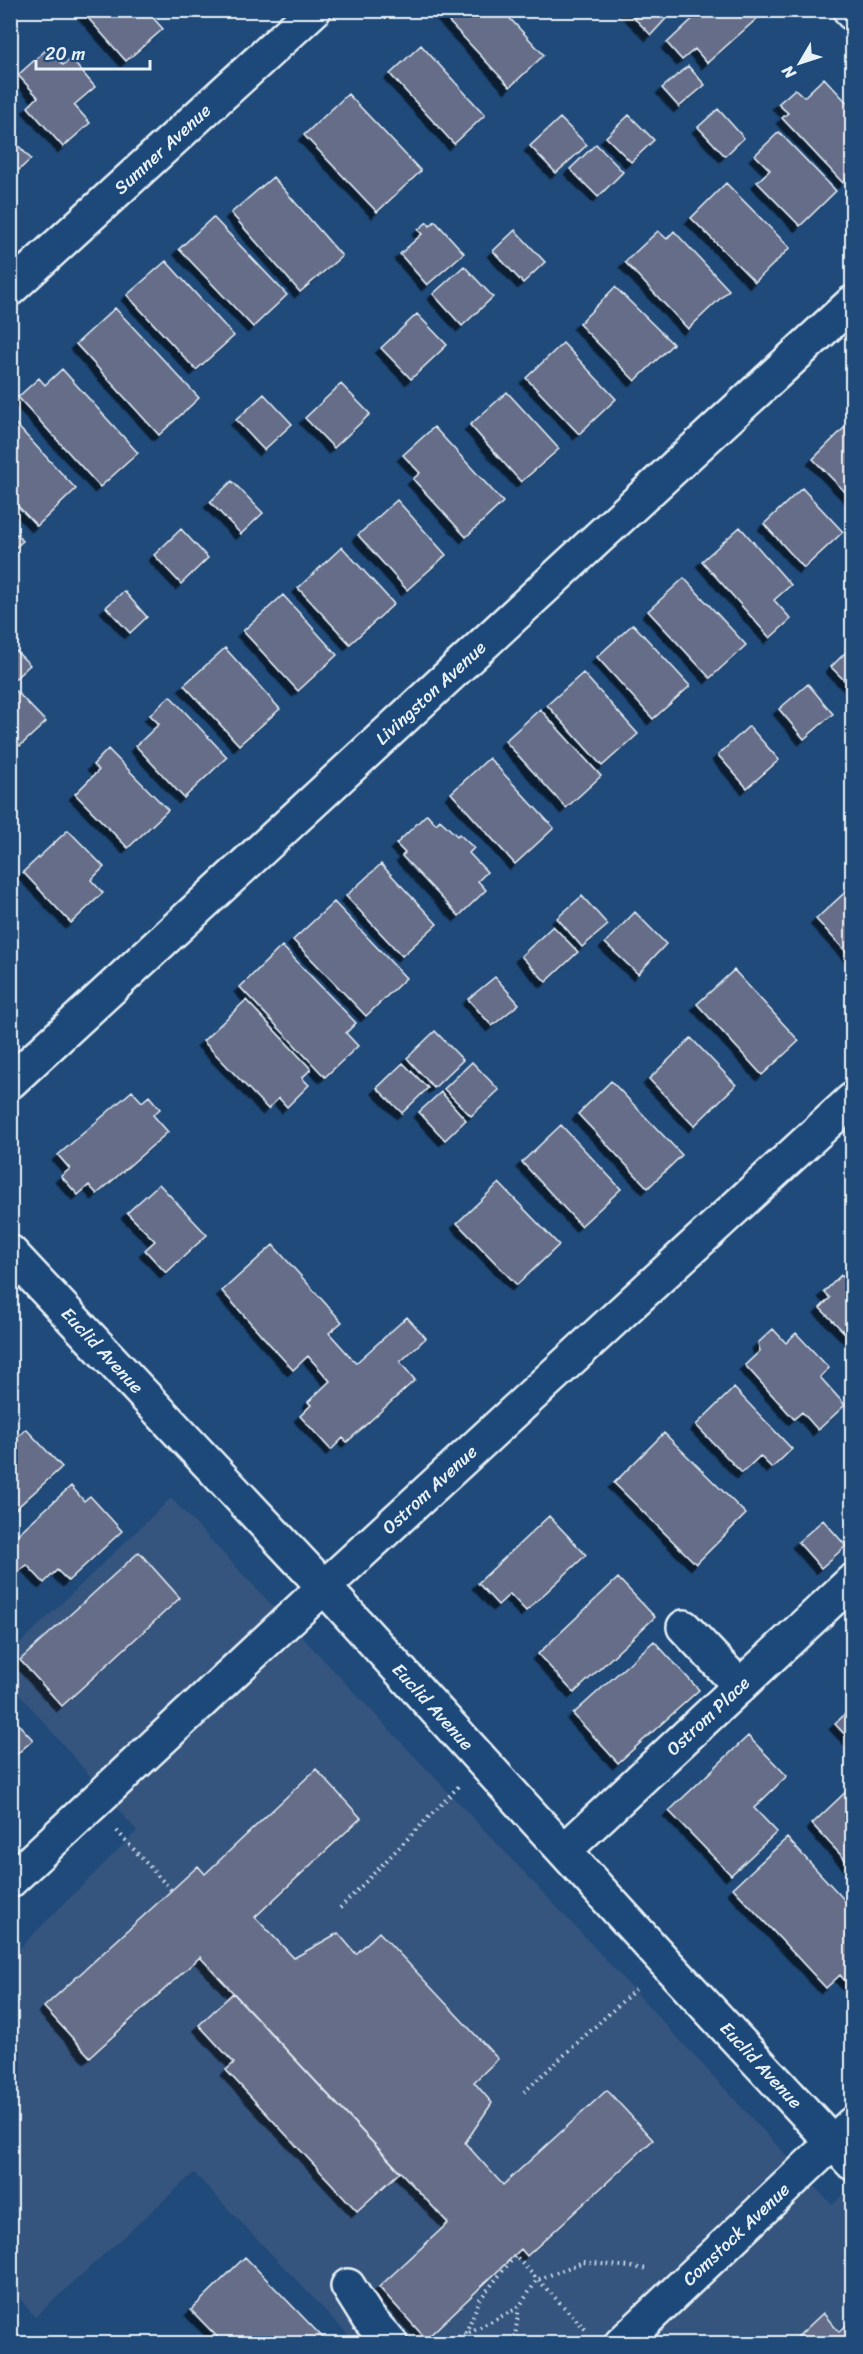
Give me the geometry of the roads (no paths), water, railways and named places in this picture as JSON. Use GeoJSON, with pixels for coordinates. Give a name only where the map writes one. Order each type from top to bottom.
{"type":"FeatureCollection","features":[{"type":"Feature","properties":{"kind":"street","name":"Sumner Avenue"},"geometry":{"type":"LineString","coordinates":[[10,289],[314,10]]}},
{"type":"Feature","properties":{"kind":"street","name":"Livingston Avenue"},"geometry":{"type":"LineString","coordinates":[[10,1082],[852,303]]}},
{"type":"Feature","properties":{"kind":"street","name":"Ostrom Avenue"},"geometry":{"type":"LineString","coordinates":[[10,1881],[324,1587],[852,1100]]}},
{"type":"Feature","properties":{"kind":"street","name":"Euclid Avenue"},"geometry":{"type":"LineString","coordinates":[[10,1252],[324,1587],[665,1962],[846,2143]]}},
{"type":"Feature","properties":{"kind":"street","name":"Ostrom Place"},"geometry":{"type":"LineString","coordinates":[[565,1850],[852,1581]]}},
{"type":"Feature","properties":{"kind":"street"},"geometry":{"type":"LineString","coordinates":[[684,1627],[740,1686]]}},
{"type":"Feature","properties":{"kind":"street","name":"Comstock Avenue"},"geometry":{"type":"LineString","coordinates":[[606,2340],[694,2274],[846,2143]]}},
{"type":"Feature","properties":{"kind":"street"},"geometry":{"type":"LineString","coordinates":[[348,2286],[368,2318],[391,2343]]}}]}
